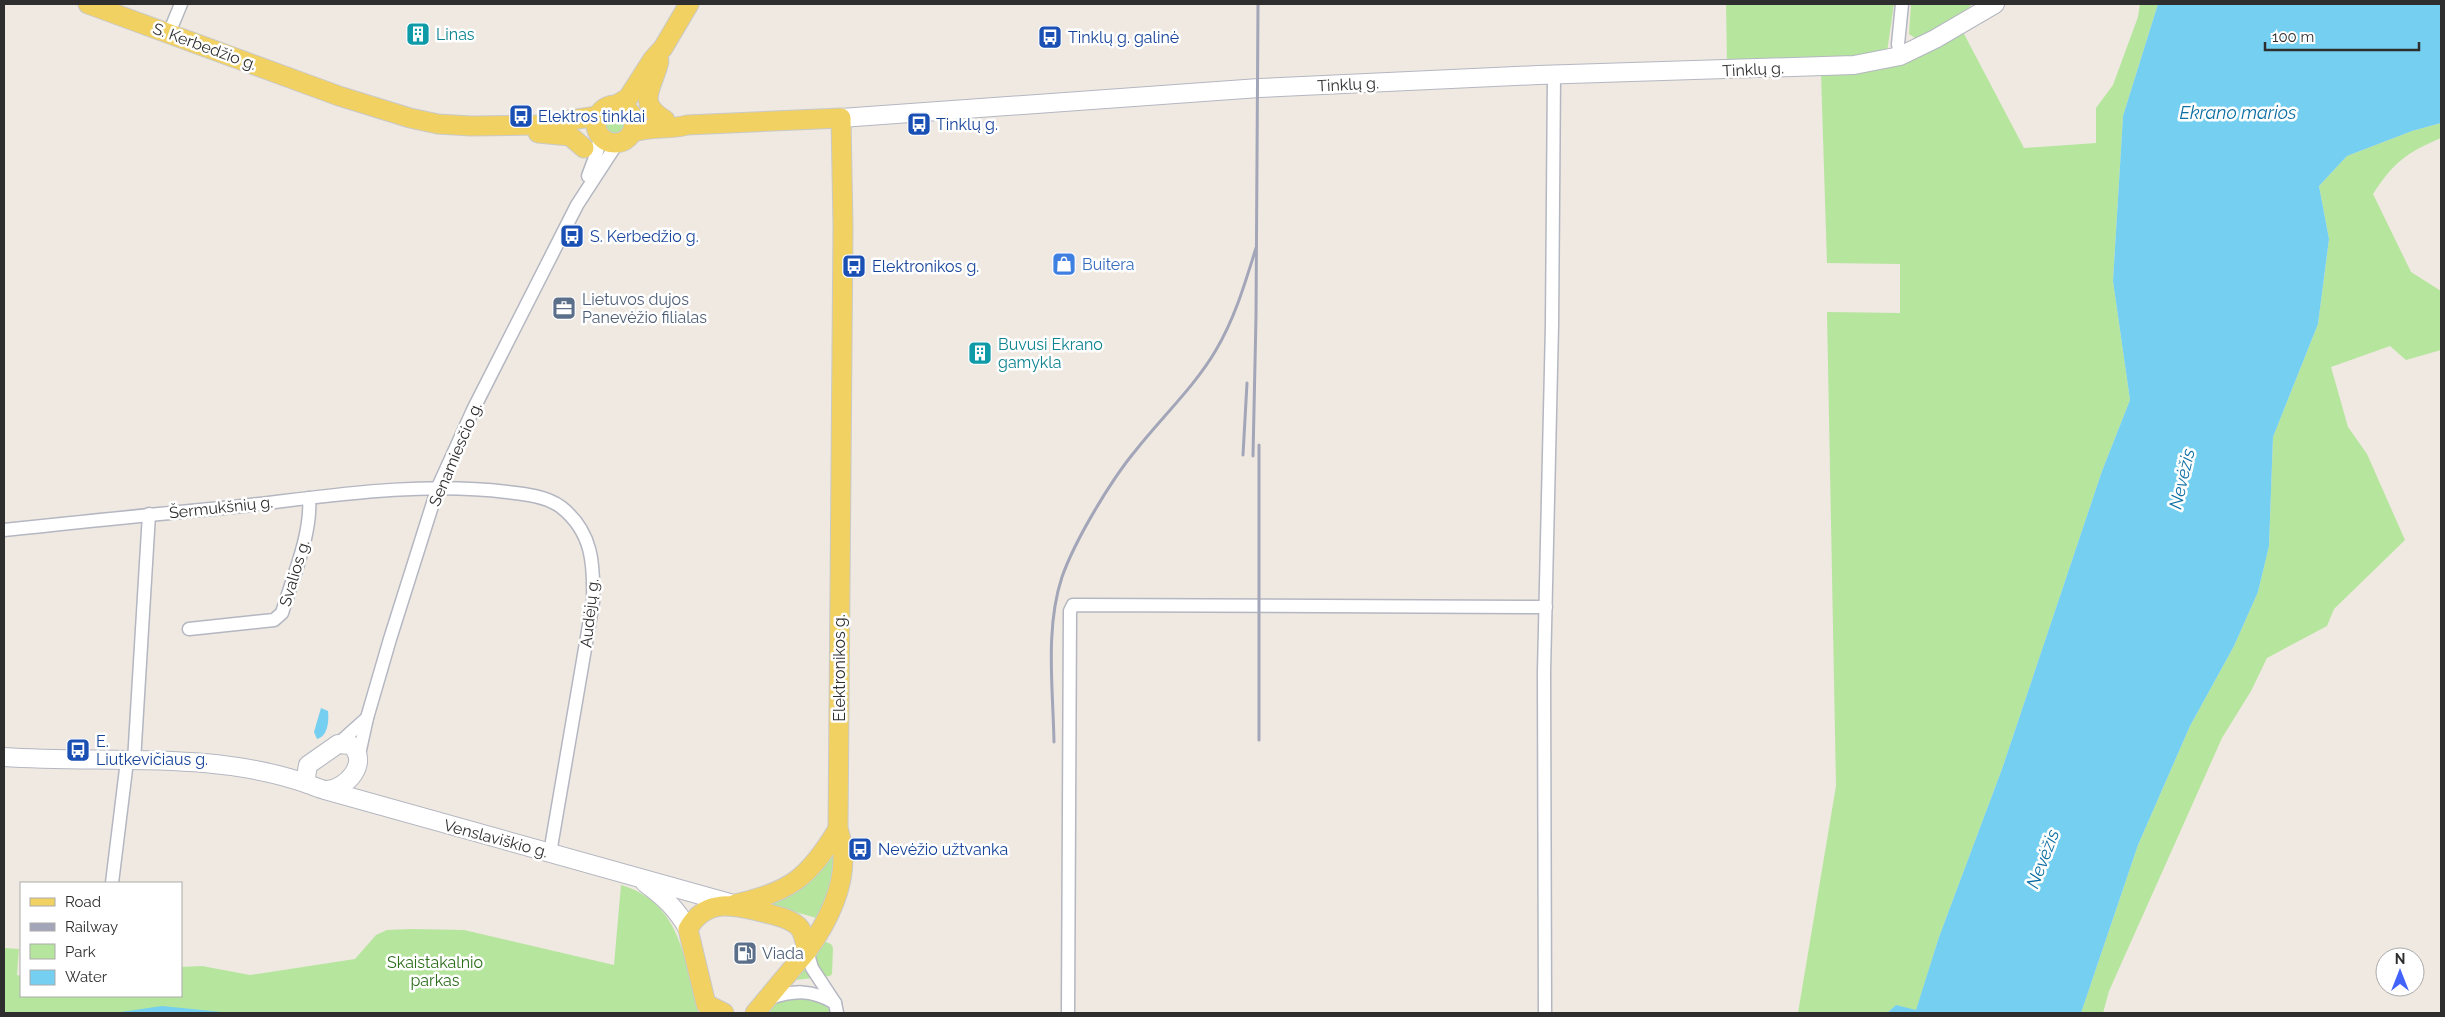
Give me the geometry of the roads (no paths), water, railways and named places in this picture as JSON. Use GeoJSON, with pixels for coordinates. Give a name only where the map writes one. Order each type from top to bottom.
{"type":"FeatureCollection","features":[{"type":"Feature","properties":{"kind":"main road","name":"S. Kerbedžio g."},"geometry":{"type":"LineString","coordinates":[[88,4],[388,112],[454,126],[537,125],[599,128]]}},
{"type":"Feature","properties":{"kind":"main road","name":"Senamiesčio g."},"geometry":{"type":"LineString","coordinates":[[665,120],[652,112],[648,98],[661,54],[689,4]]}},
{"type":"Feature","properties":{"kind":"main road","name":"Tinklų g."},"geometry":{"type":"LineString","coordinates":[[626,123],[665,120],[687,124],[841,118],[1258,88],[1554,74],[1854,65],[1900,56],[1935,39],[1995,4]]}},
{"type":"Feature","properties":{"kind":"main road","name":"Senamiesčio g."},"geometry":{"type":"LineString","coordinates":[[626,123],[628,98],[653,59],[661,54]]}},
{"type":"Feature","properties":{"kind":"main road","name":"Senamiesčio g."},"geometry":{"type":"LineString","coordinates":[[599,128],[605,108],[626,123]]}},
{"type":"Feature","properties":{"kind":"main road","name":"Elektronikos g."},"geometry":{"type":"LineString","coordinates":[[757,1009],[807,951],[825,926],[840,882],[842,842],[838,829],[843,227],[841,118]]}},
{"type":"Feature","properties":{"kind":"main road","name":"Tinklų g."},"geometry":{"type":"LineString","coordinates":[[626,123],[639,130],[677,127],[687,124]]}},
{"type":"Feature","properties":{"kind":"main road"},"geometry":{"type":"LineString","coordinates":[[599,128],[608,141],[626,123]]}},
{"type":"Feature","properties":{"kind":"main road","name":"S. Kerbedžio g."},"geometry":{"type":"LineString","coordinates":[[496,126],[511,132],[562,134],[577,140],[584,148]]}},
{"type":"Feature","properties":{"kind":"main road"},"geometry":{"type":"LineString","coordinates":[[283,776],[308,765],[338,744],[351,745],[358,759],[351,780],[358,800]]}},
{"type":"Feature","properties":{"kind":"main road"},"geometry":{"type":"LineString","coordinates":[[4,757],[213,764],[283,776],[325,790],[340,787],[351,780]]}},
{"type":"Feature","properties":{"kind":"main road"},"geometry":{"type":"LineString","coordinates":[[308,765],[306,777],[308,784]]}},
{"type":"Feature","properties":{"kind":"main road","name":"Venslaviškio g."},"geometry":{"type":"LineString","coordinates":[[325,790],[733,904]]}},
{"type":"Feature","properties":{"kind":"main road"},"geometry":{"type":"LineString","coordinates":[[724,1013],[707,1008],[688,929],[694,918],[705,910],[776,892],[796,881],[818,861],[838,829]]}},
{"type":"Feature","properties":{"kind":"main road","name":"Venslaviškio g."},"geometry":{"type":"LineString","coordinates":[[634,876],[667,898],[679,913],[688,929]]}},
{"type":"Feature","properties":{"kind":"main road"},"geometry":{"type":"LineString","coordinates":[[733,904],[790,920],[799,927],[804,937],[807,951]]}},
{"type":"Feature","properties":{"kind":"street"},"geometry":{"type":"LineString","coordinates":[[169,33],[181,4]]}},
{"type":"Feature","properties":{"kind":"street"},"geometry":{"type":"LineString","coordinates":[[1900,56],[1898,44],[1902,4]]}},
{"type":"Feature","properties":{"kind":"street"},"geometry":{"type":"LineString","coordinates":[[1545,1013],[1546,607],[1552,331],[1554,74]]}},
{"type":"Feature","properties":{"kind":"street","name":"Senamiesčio g."},"geometry":{"type":"LineString","coordinates":[[358,759],[367,718],[418,545],[438,488],[473,410],[579,199],[626,123]]}},
{"type":"Feature","properties":{"kind":"street","name":"Senamiesčio g."},"geometry":{"type":"LineString","coordinates":[[579,199],[597,152],[599,128]]}},
{"type":"Feature","properties":{"kind":"street","name":"Senamiesčio g."},"geometry":{"type":"LineString","coordinates":[[579,199],[586,166],[584,148]]}},
{"type":"Feature","properties":{"kind":"street","name":"Šermukšnių g."},"geometry":{"type":"LineString","coordinates":[[4,530],[309,498],[438,488]]}},
{"type":"Feature","properties":{"kind":"street","name":"Audėjų g."},"geometry":{"type":"LineString","coordinates":[[438,488],[481,489],[541,498],[560,507],[571,517],[583,532],[590,548],[594,567],[593,602],[550,853]]}},
{"type":"Feature","properties":{"kind":"street","name":"Svalios g."},"geometry":{"type":"LineString","coordinates":[[190,629],[274,620],[279,617],[282,613],[306,532],[309,517],[309,498]]}},
{"type":"Feature","properties":{"kind":"street"},"geometry":{"type":"LineString","coordinates":[[112,882],[131,761],[149,514]]}},
{"type":"Feature","properties":{"kind":"street"},"geometry":{"type":"LineString","coordinates":[[1068,1013],[1070,611],[1073,605],[1546,607]]}},
{"type":"Feature","properties":{"kind":"street"},"geometry":{"type":"LineString","coordinates":[[338,744],[367,718]]}},
{"type":"Feature","properties":{"kind":"street"},"geometry":{"type":"LineString","coordinates":[[807,951],[812,968],[836,1008]]}},
{"type":"Feature","properties":{"kind":"street"},"geometry":{"type":"LineString","coordinates":[[757,1009],[788,992],[809,992],[822,996],[836,1008]]}},
{"type":"Feature","properties":{"kind":"water","name":"Ekrano marios"},"geometry":{"type":"Polygon","coordinates":[[[2158,4],[2441,4],[2441,123],[2412,131],[2347,156],[2319,186],[2329,239],[2318,324],[2273,437],[2269,546],[2258,592],[2234,646],[2190,726],[2138,845],[2081,1013],[1887,1013],[1896,1005],[1916,1010],[1939,937],[2002,769],[2102,471],[2130,400],[2113,281],[2123,116],[2158,4]]]}},
{"type":"Feature","properties":{"kind":"water"},"geometry":{"type":"Polygon","coordinates":[[[321,708],[328,711],[328,723],[324,735],[317,739],[314,732],[321,708]]]}},
{"type":"Feature","properties":{"kind":"water"},"geometry":{"type":"Polygon","coordinates":[[[162,1006],[232,1013],[114,1013],[162,1006]]]}},
{"type":"Feature","properties":{"kind":"railway"},"geometry":{"type":"LineString","coordinates":[[1253,456],[1258,4]]}},
{"type":"Feature","properties":{"kind":"railway"},"geometry":{"type":"LineString","coordinates":[[1054,742],[1051,658],[1053,617],[1062,577],[1068,562],[1094,511],[1116,477],[1136,450],[1188,389],[1216,350],[1234,313],[1256,248]]}},
{"type":"Feature","properties":{"kind":"railway"},"geometry":{"type":"LineString","coordinates":[[1243,455],[1247,383]]}},
{"type":"Feature","properties":{"kind":"railway"},"geometry":{"type":"LineString","coordinates":[[1259,445],[1259,740]]}},
{"type":"Feature","properties":{"kind":"place","name":"Linas"},"geometry":{"type":"Point","coordinates":[418,34]}},
{"type":"Feature","properties":{"kind":"place","name":"Tinklų g. galinė"},"geometry":{"type":"Point","coordinates":[1050,37]}},
{"type":"Feature","properties":{"kind":"place","name":"Elektros tinklai"},"geometry":{"type":"Point","coordinates":[521,116]}},
{"type":"Feature","properties":{"kind":"place","name":"Tinklų g."},"geometry":{"type":"Point","coordinates":[919,124]}},
{"type":"Feature","properties":{"kind":"place","name":"S. Kerbedžio g."},"geometry":{"type":"Point","coordinates":[572,236]}},
{"type":"Feature","properties":{"kind":"place","name":"Buitera"},"geometry":{"type":"Point","coordinates":[1064,264]}},
{"type":"Feature","properties":{"kind":"place","name":"Elektronikos g."},"geometry":{"type":"Point","coordinates":[854,266]}},
{"type":"Feature","properties":{"kind":"place","name":"Lietuvos dujos Panevėžio filialas"},"geometry":{"type":"Point","coordinates":[564,308]}},
{"type":"Feature","properties":{"kind":"place","name":"Buvusi Ekrano gamykla"},"geometry":{"type":"Point","coordinates":[980,353]}},
{"type":"Feature","properties":{"kind":"place","name":"E. Liutkevičiaus g."},"geometry":{"type":"Point","coordinates":[78,750]}},
{"type":"Feature","properties":{"kind":"place","name":"Nevėžio užtvanka"},"geometry":{"type":"Point","coordinates":[860,849]}},
{"type":"Feature","properties":{"kind":"place","name":"Viada"},"geometry":{"type":"Point","coordinates":[745,953]}},
{"type":"Feature","properties":{"kind":"water label","name":"Nevėžis"},"geometry":{"type":"Point","coordinates":[2182,479]}},
{"type":"Feature","properties":{"kind":"water label","name":"Nevėžis"},"geometry":{"type":"Point","coordinates":[2043,859]}},
{"type":"Feature","properties":{"kind":"park label","name":"Skaistakalnio parkas"},"geometry":{"type":"Point","coordinates":[435,971]}}]}
